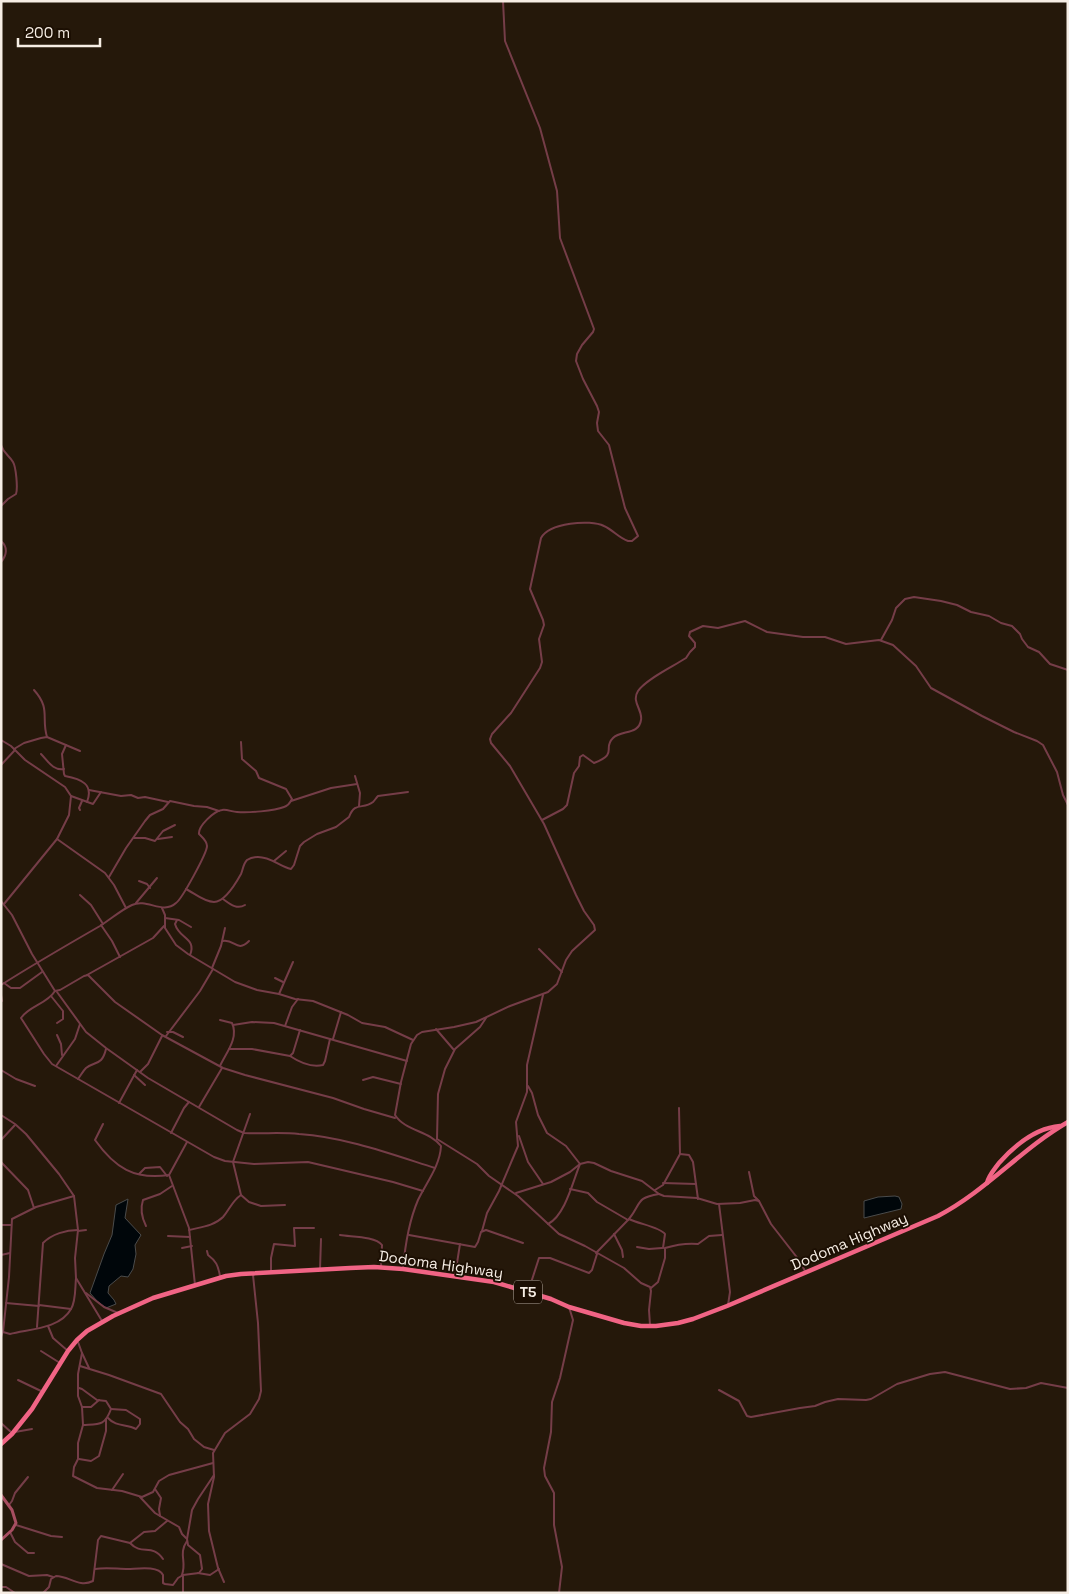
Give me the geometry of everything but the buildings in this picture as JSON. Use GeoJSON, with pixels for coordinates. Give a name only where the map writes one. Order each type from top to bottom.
{"type":"FeatureCollection","features":[{"type":"Feature","properties":{"kind":"highway","name":"Dodoma Highway"},"geometry":{"type":"LineString","coordinates":[[1,1444],[13,1433],[32,1409],[60,1363],[77,1340],[102,1322],[120,1313],[153,1298],[196,1285],[220,1278],[253,1273],[381,1267],[494,1282],[551,1299],[570,1308],[624,1323],[650,1326],[678,1323],[693,1319],[806,1273],[938,1216],[960,1203],[1029,1149],[1068,1122]]}},
{"type":"Feature","properties":{"kind":"highway"},"geometry":{"type":"LineString","coordinates":[[986,1184],[991,1173],[1020,1142],[1047,1128],[1061,1126]]}},
{"type":"Feature","properties":{"kind":"street"},"geometry":{"type":"LineString","coordinates":[[396,1118],[395,1111],[400,1084],[413,1040],[422,1032],[454,1027],[486,1018],[510,1006],[552,990],[572,951],[592,934],[595,927],[576,896],[542,820],[515,774],[491,743],[490,739],[493,732],[514,709],[541,664],[539,639],[544,620],[530,589],[540,538],[544,532],[551,528],[582,522],[603,525],[628,541],[635,539],[638,535],[625,508],[609,445],[598,431],[597,406],[576,361],[577,354],[582,345],[594,329],[560,238],[557,190],[540,128],[505,41],[502,1]]}},
{"type":"Feature","properties":{"kind":"street"},"geometry":{"type":"LineString","coordinates":[[1,445],[14,463],[18,488],[16,494],[1,506]]}},
{"type":"Feature","properties":{"kind":"street"},"geometry":{"type":"LineString","coordinates":[[1,541],[6,551],[1,562]]}},
{"type":"Feature","properties":{"kind":"street"},"geometry":{"type":"LineString","coordinates":[[880,640],[898,606],[905,599],[914,597],[941,601],[957,605],[971,612],[989,616],[1012,626],[1021,634],[1028,647],[1038,651],[1050,664],[1068,670]]}},
{"type":"Feature","properties":{"kind":"street"},"geometry":{"type":"LineString","coordinates":[[542,820],[567,805],[574,773],[579,766],[580,757],[583,755],[593,763],[606,758],[609,744],[614,737],[630,732],[640,724],[642,718],[636,701],[638,691],[646,683],[687,657],[696,646],[688,635],[690,632],[704,626],[719,628],[745,621],[766,632],[802,637],[825,637],[846,644],[880,640],[898,648],[916,666],[931,688],[982,716],[1043,745],[1057,772],[1063,795],[1068,805]]}},
{"type":"Feature","properties":{"kind":"street"},"geometry":{"type":"LineString","coordinates":[[34,690],[44,702],[44,726],[47,738]]}},
{"type":"Feature","properties":{"kind":"street"},"geometry":{"type":"LineString","coordinates":[[1,765],[14,749],[24,743],[40,738],[47,738],[80,751]]}},
{"type":"Feature","properties":{"kind":"street"},"geometry":{"type":"LineString","coordinates":[[1,740],[25,760],[65,788],[71,796],[93,804],[100,792]]}},
{"type":"Feature","properties":{"kind":"street"},"geometry":{"type":"LineString","coordinates":[[241,742],[241,755],[244,761],[256,771],[259,778],[286,789],[291,795],[291,801]]}},
{"type":"Feature","properties":{"kind":"street"},"geometry":{"type":"LineString","coordinates":[[66,745],[62,754],[65,776],[78,779],[89,790],[208,807],[219,811],[236,812],[281,808],[288,805],[291,801],[331,788],[357,784]]}},
{"type":"Feature","properties":{"kind":"street"},"geometry":{"type":"LineString","coordinates":[[41,754],[58,770],[64,769]]}},
{"type":"Feature","properties":{"kind":"street"},"geometry":{"type":"LineString","coordinates":[[355,776],[360,792],[359,806]]}},
{"type":"Feature","properties":{"kind":"street"},"geometry":{"type":"LineString","coordinates":[[87,802],[89,790]]}},
{"type":"Feature","properties":{"kind":"street"},"geometry":{"type":"LineString","coordinates":[[186,889],[210,901],[218,901],[230,891],[248,859],[261,857],[292,868],[300,846],[313,836],[339,826],[342,821],[349,817],[352,810],[372,802],[378,796],[408,792]]}},
{"type":"Feature","properties":{"kind":"street"},"geometry":{"type":"LineString","coordinates":[[4,904],[57,839],[69,815],[71,796]]}},
{"type":"Feature","properties":{"kind":"street"},"geometry":{"type":"LineString","coordinates":[[80,810],[82,801]]}},
{"type":"Feature","properties":{"kind":"street"},"geometry":{"type":"LineString","coordinates":[[109,877],[126,848],[150,815],[163,809],[168,802]]}},
{"type":"Feature","properties":{"kind":"street"},"geometry":{"type":"LineString","coordinates":[[3,984],[126,908],[136,904],[148,903],[162,908],[170,907],[177,903],[207,848],[207,843],[199,834],[199,829],[202,824],[219,811]]}},
{"type":"Feature","properties":{"kind":"street"},"geometry":{"type":"LineString","coordinates":[[157,839],[163,831],[175,824]]}},
{"type":"Feature","properties":{"kind":"street"},"geometry":{"type":"LineString","coordinates":[[134,838],[145,838],[153,841],[172,837]]}},
{"type":"Feature","properties":{"kind":"street"},"geometry":{"type":"LineString","coordinates":[[57,839],[109,877],[126,908]]}},
{"type":"Feature","properties":{"kind":"street"},"geometry":{"type":"LineString","coordinates":[[274,861],[286,852]]}},
{"type":"Feature","properties":{"kind":"street"},"geometry":{"type":"LineString","coordinates":[[136,904],[157,878]]}},
{"type":"Feature","properties":{"kind":"street"},"geometry":{"type":"LineString","coordinates":[[139,882],[147,884],[150,888]]}},
{"type":"Feature","properties":{"kind":"street"},"geometry":{"type":"LineString","coordinates":[[80,894],[91,905],[120,957]]}},
{"type":"Feature","properties":{"kind":"street"},"geometry":{"type":"LineString","coordinates":[[222,898],[237,908],[245,905]]}},
{"type":"Feature","properties":{"kind":"street"},"geometry":{"type":"LineString","coordinates":[[1,901],[12,915],[56,992],[86,1032],[138,1071],[223,1123],[244,1133],[319,1136],[381,1151],[435,1168]]}},
{"type":"Feature","properties":{"kind":"street"},"geometry":{"type":"LineString","coordinates":[[162,908],[165,918],[164,926],[152,938],[56,992],[24,1013],[21,1018],[50,1062],[187,1142],[225,1161],[254,1164],[308,1162],[423,1191]]}},
{"type":"Feature","properties":{"kind":"street"},"geometry":{"type":"LineString","coordinates":[[165,918],[176,920],[192,927]]}},
{"type":"Feature","properties":{"kind":"street"},"geometry":{"type":"LineString","coordinates":[[176,920],[177,931],[191,944],[190,955]]}},
{"type":"Feature","properties":{"kind":"street"},"geometry":{"type":"LineString","coordinates":[[164,926],[176,945],[235,982],[248,987],[313,1001],[366,1024],[385,1027],[413,1040]]}},
{"type":"Feature","properties":{"kind":"street"},"geometry":{"type":"LineString","coordinates":[[119,1103],[134,1075],[148,1064],[164,1036],[200,991],[223,941],[225,928]]}},
{"type":"Feature","properties":{"kind":"street"},"geometry":{"type":"LineString","coordinates":[[223,941],[227,940],[241,946],[244,946],[249,941]]}},
{"type":"Feature","properties":{"kind":"street"},"geometry":{"type":"LineString","coordinates":[[539,949],[562,972]]}},
{"type":"Feature","properties":{"kind":"street"},"geometry":{"type":"LineString","coordinates":[[279,994],[293,962]]}},
{"type":"Feature","properties":{"kind":"street"},"geometry":{"type":"LineString","coordinates":[[3,984],[11,988],[20,988],[43,971]]}},
{"type":"Feature","properties":{"kind":"street"},"geometry":{"type":"LineString","coordinates":[[86,975],[91,977],[115,1002],[164,1036],[221,1067],[333,1098],[364,1110],[396,1118],[437,1140],[477,1164],[559,1234],[624,1268],[641,1283],[650,1288]]}},
{"type":"Feature","properties":{"kind":"street"},"geometry":{"type":"LineString","coordinates":[[275,978],[283,982]]}},
{"type":"Feature","properties":{"kind":"street"},"geometry":{"type":"LineString","coordinates":[[1,995],[2,1001]]}},
{"type":"Feature","properties":{"kind":"street"},"geometry":{"type":"LineString","coordinates":[[408,1235],[475,1247],[478,1242],[487,1212],[502,1186],[518,1146],[516,1122],[528,1092],[526,1065],[543,995]]}},
{"type":"Feature","properties":{"kind":"street"},"geometry":{"type":"LineString","coordinates":[[52,996],[63,1011],[63,1019],[57,1023]]}},
{"type":"Feature","properties":{"kind":"street"},"geometry":{"type":"LineString","coordinates":[[285,1026],[292,1007],[298,999]]}},
{"type":"Feature","properties":{"kind":"street"},"geometry":{"type":"LineString","coordinates":[[229,1049],[252,1049],[290,1056],[308,1064],[322,1066],[342,1012]]}},
{"type":"Feature","properties":{"kind":"street"},"geometry":{"type":"LineString","coordinates":[[403,1269],[408,1235],[415,1208],[441,1152],[441,1146],[437,1140],[438,1094],[445,1069],[454,1050],[480,1027],[486,1018]]}},
{"type":"Feature","properties":{"kind":"street"},"geometry":{"type":"LineString","coordinates":[[220,1020],[230,1022],[233,1025],[262,1021],[407,1060]]}},
{"type":"Feature","properties":{"kind":"street"},"geometry":{"type":"LineString","coordinates":[[56,1066],[77,1035],[80,1024]]}},
{"type":"Feature","properties":{"kind":"street"},"geometry":{"type":"LineString","coordinates":[[199,1107],[233,1041],[233,1025]]}},
{"type":"Feature","properties":{"kind":"street"},"geometry":{"type":"LineString","coordinates":[[436,1029],[454,1050]]}},
{"type":"Feature","properties":{"kind":"street"},"geometry":{"type":"LineString","coordinates":[[290,1056],[293,1053],[300,1030]]}},
{"type":"Feature","properties":{"kind":"street"},"geometry":{"type":"LineString","coordinates":[[168,1032],[174,1032],[183,1037]]}},
{"type":"Feature","properties":{"kind":"street"},"geometry":{"type":"LineString","coordinates":[[57,1035],[62,1047],[62,1058]]}},
{"type":"Feature","properties":{"kind":"street"},"geometry":{"type":"LineString","coordinates":[[78,1079],[85,1069],[98,1062],[106,1048]]}},
{"type":"Feature","properties":{"kind":"street"},"geometry":{"type":"LineString","coordinates":[[1,1070],[18,1080],[35,1086]]}},
{"type":"Feature","properties":{"kind":"street"},"geometry":{"type":"LineString","coordinates":[[134,1075],[145,1085]]}},
{"type":"Feature","properties":{"kind":"street"},"geometry":{"type":"LineString","coordinates":[[363,1080],[373,1077],[400,1084]]}},
{"type":"Feature","properties":{"kind":"street"},"geometry":{"type":"LineString","coordinates":[[528,1086],[538,1115],[547,1133],[566,1146],[580,1164]]}},
{"type":"Feature","properties":{"kind":"street"},"geometry":{"type":"LineString","coordinates":[[170,1132],[189,1102]]}},
{"type":"Feature","properties":{"kind":"street"},"geometry":{"type":"LineString","coordinates":[[655,1190],[664,1183],[680,1154],[679,1108]]}},
{"type":"Feature","properties":{"kind":"street"},"geometry":{"type":"LineString","coordinates":[[250,1114],[233,1162],[241,1195],[249,1202],[261,1206],[285,1206]]}},
{"type":"Feature","properties":{"kind":"street"},"geometry":{"type":"LineString","coordinates":[[1,1115],[15,1124],[38,1148],[74,1196],[78,1231],[76,1278],[71,1309],[60,1320],[48,1326],[9,1334],[3,1331]]}},
{"type":"Feature","properties":{"kind":"street"},"geometry":{"type":"LineString","coordinates":[[1,1140],[15,1124]]}},
{"type":"Feature","properties":{"kind":"street"},"geometry":{"type":"LineString","coordinates":[[103,1124],[95,1140],[103,1151],[127,1171],[139,1175],[159,1177],[168,1175],[187,1142]]}},
{"type":"Feature","properties":{"kind":"street"},"geometry":{"type":"LineString","coordinates":[[518,1134],[528,1162],[543,1184]]}},
{"type":"Feature","properties":{"kind":"street"},"geometry":{"type":"LineString","coordinates":[[680,1154],[689,1155],[693,1162],[698,1199]]}},
{"type":"Feature","properties":{"kind":"street"},"geometry":{"type":"LineString","coordinates":[[1,1162],[28,1190],[34,1208]]}},
{"type":"Feature","properties":{"kind":"street"},"geometry":{"type":"LineString","coordinates":[[514,1194],[561,1177],[580,1164],[588,1162],[611,1172],[642,1181],[664,1196],[698,1199],[719,1204],[755,1200],[759,1202]]}},
{"type":"Feature","properties":{"kind":"street"},"geometry":{"type":"LineString","coordinates":[[548,1224],[558,1216],[580,1164]]}},
{"type":"Feature","properties":{"kind":"street"},"geometry":{"type":"LineString","coordinates":[[139,1175],[145,1168],[154,1167],[160,1167],[168,1175],[191,1237],[196,1285]]}},
{"type":"Feature","properties":{"kind":"street"},"geometry":{"type":"LineString","coordinates":[[749,1172],[754,1195],[771,1224],[799,1260],[806,1273]]}},
{"type":"Feature","properties":{"kind":"street"},"geometry":{"type":"LineString","coordinates":[[664,1183],[696,1184]]}},
{"type":"Feature","properties":{"kind":"street"},"geometry":{"type":"LineString","coordinates":[[146,1226],[142,1217],[141,1205],[143,1200],[160,1194],[172,1186]]}},
{"type":"Feature","properties":{"kind":"street"},"geometry":{"type":"LineString","coordinates":[[570,1189],[588,1193],[597,1202],[628,1220],[662,1231],[665,1234],[665,1258],[658,1282],[650,1288]]}},
{"type":"Feature","properties":{"kind":"street"},"geometry":{"type":"LineString","coordinates":[[528,1292],[539,1258],[550,1258],[590,1273],[597,1253],[634,1213],[639,1201],[648,1196],[659,1194]]}},
{"type":"Feature","properties":{"kind":"street"},"geometry":{"type":"LineString","coordinates":[[189,1230],[215,1223],[241,1195]]}},
{"type":"Feature","properties":{"kind":"street"},"geometry":{"type":"LineString","coordinates":[[1,1337],[12,1219],[34,1208],[74,1196]]}},
{"type":"Feature","properties":{"kind":"street"},"geometry":{"type":"LineString","coordinates":[[719,1204],[730,1292],[728,1305]]}},
{"type":"Feature","properties":{"kind":"street"},"geometry":{"type":"LineString","coordinates":[[1,1225],[11,1225]]}},
{"type":"Feature","properties":{"kind":"street"},"geometry":{"type":"LineString","coordinates":[[271,1273],[271,1258],[274,1244],[295,1246],[294,1228],[314,1228]]}},
{"type":"Feature","properties":{"kind":"street"},"geometry":{"type":"LineString","coordinates":[[37,1328],[43,1242],[54,1235],[68,1231],[86,1230]]}},
{"type":"Feature","properties":{"kind":"street"},"geometry":{"type":"LineString","coordinates":[[482,1231],[488,1230],[523,1243]]}},
{"type":"Feature","properties":{"kind":"street"},"geometry":{"type":"LineString","coordinates":[[614,1234],[622,1250],[623,1257]]}},
{"type":"Feature","properties":{"kind":"street"},"geometry":{"type":"LineString","coordinates":[[637,1247],[649,1249],[680,1246],[687,1243],[698,1244],[709,1236],[722,1234]]}},
{"type":"Feature","properties":{"kind":"street"},"geometry":{"type":"LineString","coordinates":[[168,1236],[191,1237]]}},
{"type":"Feature","properties":{"kind":"street"},"geometry":{"type":"LineString","coordinates":[[340,1236],[378,1241],[382,1245],[381,1267]]}},
{"type":"Feature","properties":{"kind":"street"},"geometry":{"type":"LineString","coordinates":[[320,1270],[321,1239]]}},
{"type":"Feature","properties":{"kind":"street"},"geometry":{"type":"LineString","coordinates":[[455,1276],[460,1244]]}},
{"type":"Feature","properties":{"kind":"street"},"geometry":{"type":"LineString","coordinates":[[182,1248],[192,1246]]}},
{"type":"Feature","properties":{"kind":"street"},"geometry":{"type":"LineString","coordinates":[[207,1251],[208,1255],[217,1263],[220,1278]]}},
{"type":"Feature","properties":{"kind":"street"},"geometry":{"type":"LineString","coordinates":[[1,1254],[10,1253]]}},
{"type":"Feature","properties":{"kind":"street"},"geometry":{"type":"LineString","coordinates":[[224,1582],[210,1538],[208,1506],[214,1476],[214,1450],[225,1434],[250,1414],[259,1399],[261,1391],[258,1323],[253,1273]]}},
{"type":"Feature","properties":{"kind":"street"},"geometry":{"type":"LineString","coordinates":[[76,1278],[102,1322]]}},
{"type":"Feature","properties":{"kind":"street"},"geometry":{"type":"LineString","coordinates":[[650,1288],[650,1326]]}},
{"type":"Feature","properties":{"kind":"street"},"geometry":{"type":"LineString","coordinates":[[83,1290],[104,1307],[120,1313]]}},
{"type":"Feature","properties":{"kind":"street"},"geometry":{"type":"LineString","coordinates":[[4,1304],[39,1305],[71,1309]]}},
{"type":"Feature","properties":{"kind":"street"},"geometry":{"type":"LineString","coordinates":[[559,1593],[562,1568],[554,1525],[554,1493],[545,1476],[544,1468],[551,1432],[552,1402],[560,1378],[573,1320],[570,1308]]}},
{"type":"Feature","properties":{"kind":"street"},"geometry":{"type":"LineString","coordinates":[[48,1326],[53,1338],[68,1351]]}},
{"type":"Feature","properties":{"kind":"street"},"geometry":{"type":"LineString","coordinates":[[77,1340],[90,1369]]}},
{"type":"Feature","properties":{"kind":"street"},"geometry":{"type":"LineString","coordinates":[[41,1351],[60,1363]]}},
{"type":"Feature","properties":{"kind":"street"},"geometry":{"type":"LineString","coordinates":[[82,1353],[79,1366],[78,1399],[82,1407],[83,1425],[78,1443],[78,1459],[72,1476],[97,1488],[122,1491],[140,1498],[155,1513],[179,1527],[188,1545],[200,1555],[203,1567],[198,1573]]}},
{"type":"Feature","properties":{"kind":"street"},"geometry":{"type":"LineString","coordinates":[[79,1366],[161,1394],[180,1422],[188,1429],[194,1440],[214,1450]]}},
{"type":"Feature","properties":{"kind":"street"},"geometry":{"type":"LineString","coordinates":[[719,1390],[739,1401],[747,1416],[753,1417],[814,1406],[835,1400],[871,1399],[898,1384],[930,1374],[945,1372],[1010,1389],[1026,1388],[1041,1383],[1068,1388]]}},
{"type":"Feature","properties":{"kind":"street"},"geometry":{"type":"LineString","coordinates":[[18,1380],[43,1392]]}},
{"type":"Feature","properties":{"kind":"street"},"geometry":{"type":"LineString","coordinates":[[78,1388],[99,1400],[106,1401],[112,1409],[128,1411],[140,1419],[140,1425],[137,1429],[127,1425],[118,1425],[107,1418]]}},
{"type":"Feature","properties":{"kind":"street"},"geometry":{"type":"LineString","coordinates":[[82,1407],[91,1407],[99,1400]]}},
{"type":"Feature","properties":{"kind":"street"},"geometry":{"type":"LineString","coordinates":[[78,1459],[91,1461],[99,1457],[106,1432],[107,1418],[112,1409]]}},
{"type":"Feature","properties":{"kind":"street"},"geometry":{"type":"LineString","coordinates":[[83,1425],[96,1425],[107,1418]]}},
{"type":"Feature","properties":{"kind":"street"},"geometry":{"type":"LineString","coordinates":[[1,1423],[13,1433],[32,1429]]}},
{"type":"Feature","properties":{"kind":"street"},"geometry":{"type":"LineString","coordinates":[[140,1498],[150,1494],[159,1481],[169,1474],[213,1463]]}},
{"type":"Feature","properties":{"kind":"street"},"geometry":{"type":"LineString","coordinates":[[112,1490],[123,1474]]}},
{"type":"Feature","properties":{"kind":"street"},"geometry":{"type":"LineString","coordinates":[[183,1593],[184,1564],[181,1555],[184,1543],[187,1540],[191,1514],[194,1506],[214,1476]]}},
{"type":"Feature","properties":{"kind":"street"},"geometry":{"type":"LineString","coordinates":[[9,1505],[14,1493],[28,1477]]}},
{"type":"Feature","properties":{"kind":"street"},"geometry":{"type":"LineString","coordinates":[[155,1489],[161,1498],[160,1516]]}},
{"type":"Feature","properties":{"kind":"street"},"geometry":{"type":"LineString","coordinates":[[1,1495],[16,1518],[16,1525],[1,1540]]}},
{"type":"Feature","properties":{"kind":"street"},"geometry":{"type":"LineString","coordinates":[[130,1543],[144,1531],[155,1532],[167,1520]]}},
{"type":"Feature","properties":{"kind":"street"},"geometry":{"type":"LineString","coordinates":[[16,1525],[51,1536],[62,1537]]}},
{"type":"Feature","properties":{"kind":"street"},"geometry":{"type":"LineString","coordinates":[[10,1532],[15,1542],[28,1553],[34,1553]]}},
{"type":"Feature","properties":{"kind":"street"},"geometry":{"type":"LineString","coordinates":[[1,1564],[29,1576],[61,1576],[74,1582],[89,1583],[93,1579],[98,1540],[101,1536],[130,1543],[137,1550],[155,1551],[163,1559]]}},
{"type":"Feature","properties":{"kind":"street"},"geometry":{"type":"LineString","coordinates":[[95,1569],[104,1567],[150,1569],[164,1576],[163,1583],[173,1585],[183,1575],[198,1573],[211,1575],[219,1569]]}},
{"type":"Feature","properties":{"kind":"street"},"geometry":{"type":"LineString","coordinates":[[43,1593],[49,1587],[53,1577]]}},
{"type":"Feature","properties":{"kind":"street"},"geometry":{"type":"LineString","coordinates":[[1,1588],[6,1587],[15,1593]]}},
{"type":"Feature","properties":{"kind":"shaded area"},"geometry":{"type":"Polygon","coordinates":[[[878,1197],[899,1197],[902,1204],[901,1209],[864,1218],[864,1201],[878,1197]]]}},
{"type":"Feature","properties":{"kind":"shaded area"},"geometry":{"type":"Polygon","coordinates":[[[128,1199],[125,1218],[141,1235],[135,1245],[136,1254],[133,1269],[128,1277],[121,1276],[109,1286],[108,1293],[116,1304],[106,1308],[90,1293],[112,1235],[116,1205],[128,1199]]]}}]}
